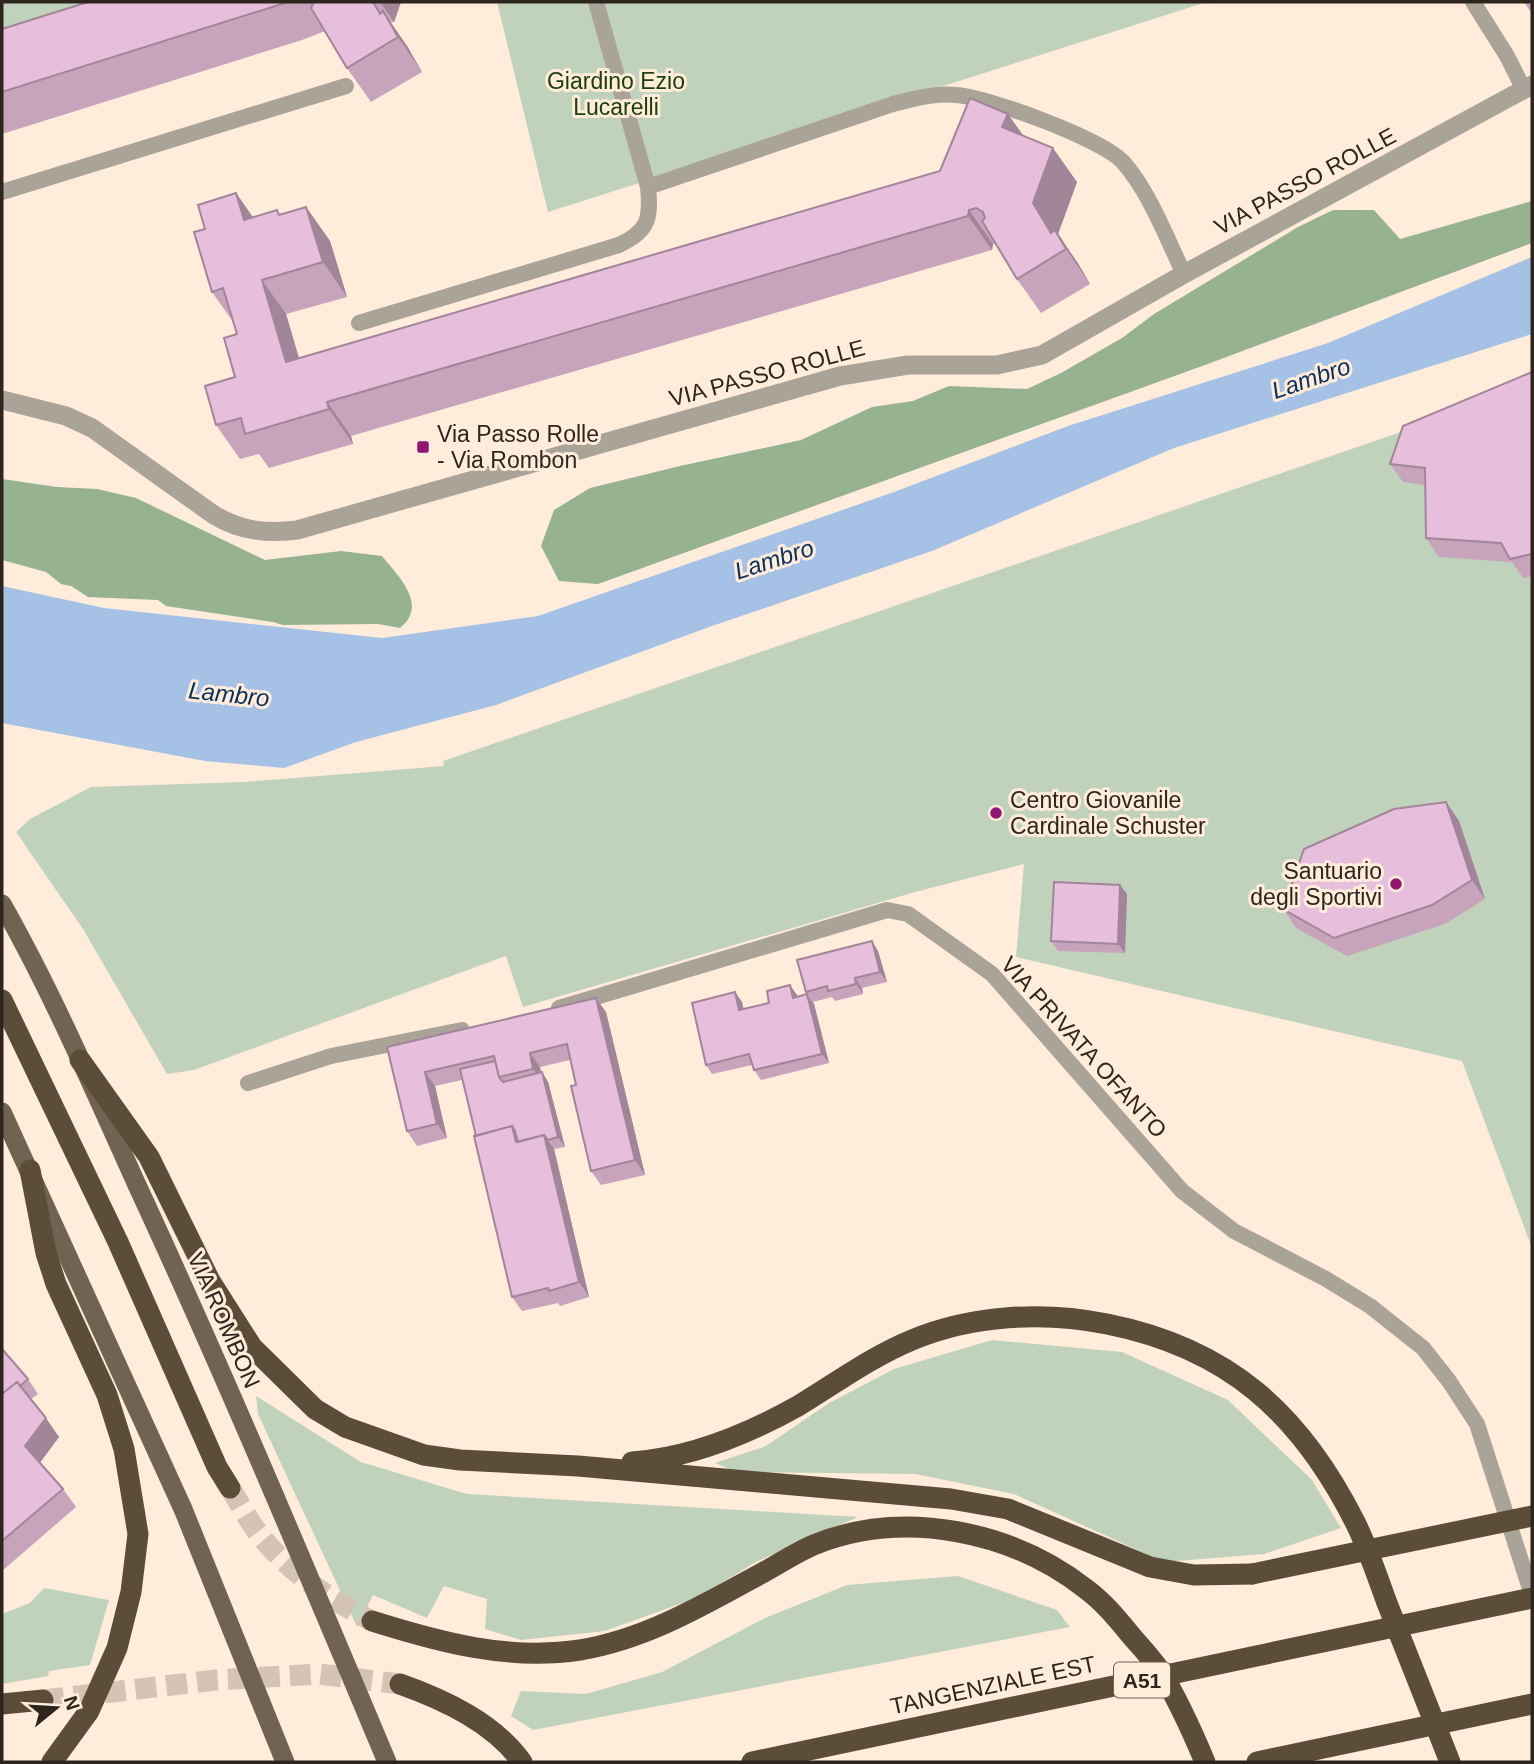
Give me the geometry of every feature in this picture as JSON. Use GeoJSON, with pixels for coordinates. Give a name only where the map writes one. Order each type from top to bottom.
{"type":"FeatureCollection","features":[{"type":"Feature","properties":{"kind":"highway"},"geometry":{"type":"LineString","coordinates":[[2,1000],[118,1242],[212,1456],[230,1488]]}},
{"type":"Feature","properties":{"kind":"highway"},"geometry":{"type":"LineString","coordinates":[[80,1060],[149,1157],[210,1281],[253,1347],[315,1409],[345,1427],[424,1455],[460,1461],[578,1466],[951,1499],[1008,1509],[1150,1567],[1194,1575],[1252,1574],[1532,1516]]}},
{"type":"Feature","properties":{"kind":"highway"},"geometry":{"type":"LineString","coordinates":[[30,1170],[46,1253],[56,1284],[107,1395],[124,1449],[138,1534],[131,1591],[117,1648],[89,1711],[52,1762]]}},
{"type":"Feature","properties":{"kind":"highway"},"geometry":{"type":"LineString","coordinates":[[578,1466],[645,1461],[732,1438],[800,1405],[880,1354],[916,1338],[957,1325],[999,1319],[1047,1317],[1088,1320],[1140,1331],[1176,1344],[1250,1385],[1310,1446],[1356,1525],[1450,1762]]}},
{"type":"Feature","properties":{"kind":"highway"},"geometry":{"type":"LineString","coordinates":[[372,1620],[440,1642],[478,1649],[545,1654],[580,1650],[617,1642],[683,1616],[815,1544],[856,1532],[935,1528],[1014,1546],[1054,1566],[1088,1590],[1114,1614],[1159,1670],[1189,1725],[1205,1762]]}},
{"type":"Feature","properties":{"kind":"highway","name":"TANGENZIALE EST"},"geometry":{"type":"LineString","coordinates":[[752,1762],[1532,1596]]}},
{"type":"Feature","properties":{"kind":"highway"},"geometry":{"type":"LineString","coordinates":[[400,1684],[460,1710],[514,1750],[522,1762]]}},
{"type":"Feature","properties":{"kind":"highway"},"geometry":{"type":"LineString","coordinates":[[2,1704],[43,1700]]}},
{"type":"Feature","properties":{"kind":"highway"},"geometry":{"type":"LineString","coordinates":[[1257,1762],[1532,1704]]}},
{"type":"Feature","properties":{"kind":"main road","name":"VIA ROMBON"},"geometry":{"type":"LineString","coordinates":[[2,904],[80,1060],[195,1312],[387,1762]]}},
{"type":"Feature","properties":{"kind":"main road"},"geometry":{"type":"LineString","coordinates":[[2,1112],[183,1509],[285,1762]]}},
{"type":"Feature","properties":{"kind":"street","name":"VIA PASSO ROLLE"},"geometry":{"type":"LineString","coordinates":[[2,400],[66,416],[92,428],[214,515],[233,525],[260,532],[308,528],[840,376],[891,366],[983,366],[1042,355],[1184,274],[1528,88]]}},
{"type":"Feature","properties":{"kind":"street","name":"VIA PASSO ROLLE"},"geometry":{"type":"LineString","coordinates":[[2,406],[36,408]]}},
{"type":"Feature","properties":{"kind":"lane"},"geometry":{"type":"LineString","coordinates":[[359,323],[619,245],[636,237],[647,224],[650,207],[648,187],[596,2]]}},
{"type":"Feature","properties":{"kind":"lane"},"geometry":{"type":"LineString","coordinates":[[1473,2],[1528,88]]}},
{"type":"Feature","properties":{"kind":"lane"},"geometry":{"type":"LineString","coordinates":[[2,192],[346,86]]}},
{"type":"Feature","properties":{"kind":"lane"},"geometry":{"type":"LineString","coordinates":[[648,187],[893,104],[933,95],[972,96],[1084,138],[1122,161],[1142,189],[1184,274]]}},
{"type":"Feature","properties":{"kind":"lane","name":"VIA PRIVATA OFANTO"},"geometry":{"type":"LineString","coordinates":[[541,1013],[887,910],[908,914],[992,974],[1182,1191],[1234,1231],[1370,1306],[1423,1348],[1477,1423],[1532,1596]]}},
{"type":"Feature","properties":{"kind":"lane"},"geometry":{"type":"LineString","coordinates":[[248,1083],[331,1056],[475,1028]]}},
{"type":"Feature","properties":{"kind":"green space"},"geometry":{"type":"Polygon","coordinates":[[[2,2],[196,2],[2,62],[2,2]]]}},
{"type":"Feature","properties":{"kind":"green space","name":"Giardino Ezio Lucarelli"},"geometry":{"type":"Polygon","coordinates":[[[497,2],[1207,2],[548,212],[497,2]]]}},
{"type":"Feature","properties":{"kind":"green space"},"geometry":{"type":"Polygon","coordinates":[[[1532,201],[1532,243],[1205,365],[598,584],[559,581],[541,546],[554,510],[590,488],[801,440],[872,407],[913,401],[949,386],[1027,389],[1122,338],[1154,314],[1298,227],[1333,210],[1374,210],[1400,239],[1532,201]]]}},
{"type":"Feature","properties":{"kind":"green space","name":"Centro Giovanile Cardinale Schuster"},"geometry":{"type":"Polygon","coordinates":[[[1532,387],[1532,1248],[1462,1061],[1016,957],[1024,864],[915,892],[523,1007],[506,956],[194,1070],[167,1074],[83,929],[16,832],[30,819],[91,787],[245,782],[444,766],[443,761],[1532,387]]]}},
{"type":"Feature","properties":{"kind":"green space"},"geometry":{"type":"Polygon","coordinates":[[[2,479],[57,487],[97,489],[136,498],[265,560],[341,551],[382,556],[408,591],[412,610],[400,628],[378,624],[283,625],[166,606],[158,600],[88,597],[71,586],[61,584],[46,572],[2,560],[2,479]]]}},
{"type":"Feature","properties":{"kind":"green space"},"geometry":{"type":"Polygon","coordinates":[[[992,1340],[1122,1352],[1228,1400],[1312,1480],[1341,1528],[1264,1554],[1164,1562],[1014,1494],[915,1474],[736,1472],[715,1463],[766,1446],[829,1403],[894,1369],[992,1340]]]}},
{"type":"Feature","properties":{"kind":"green space"},"geometry":{"type":"Polygon","coordinates":[[[256,1396],[361,1462],[467,1494],[858,1517],[756,1562],[696,1598],[605,1631],[521,1640],[485,1629],[487,1599],[444,1586],[427,1618],[373,1595],[357,1627],[258,1414],[256,1396]]]}},
{"type":"Feature","properties":{"kind":"green space"},"geometry":{"type":"Polygon","coordinates":[[[958,1576],[1057,1610],[1070,1627],[533,1730],[511,1716],[521,1691],[586,1694],[662,1672],[765,1618],[847,1585],[958,1576]]]}},
{"type":"Feature","properties":{"kind":"green space"},"geometry":{"type":"Polygon","coordinates":[[[44,1588],[109,1600],[90,1665],[49,1671],[48,1676],[2,1684],[2,1614],[30,1603],[44,1588]]]}},
{"type":"Feature","properties":{"kind":"water","name":"Lambro"},"geometry":{"type":"Polygon","coordinates":[[[1532,257],[1532,334],[1174,448],[932,551],[712,626],[496,705],[356,742],[284,768],[205,761],[2,723],[2,586],[104,608],[382,638],[538,616],[894,492],[1068,426],[1328,343],[1532,257]]]}},
{"type":"Feature","properties":{"kind":"building"},"geometry":{"type":"Polygon","coordinates":[[[88,2],[288,2],[2,92],[2,29],[88,2]]]}},
{"type":"Feature","properties":{"kind":"building"},"geometry":{"type":"Polygon","coordinates":[[[312,2],[373,2],[380,14],[383,11],[398,37],[347,68],[311,8],[312,2]]]}},
{"type":"Feature","properties":{"kind":"building"},"geometry":{"type":"Polygon","coordinates":[[[970,98],[1008,114],[1002,127],[1053,148],[1033,203],[1051,233],[1055,230],[1066,249],[1017,279],[982,221],[985,218],[983,212],[976,208],[969,210],[968,216],[327,402],[329,409],[245,434],[241,418],[216,425],[205,386],[235,377],[224,338],[237,334],[223,288],[212,292],[194,232],[205,229],[198,205],[236,193],[244,220],[277,210],[279,215],[306,207],[323,262],[262,280],[286,362],[940,171],[970,98]]]}},
{"type":"Feature","properties":{"kind":"building"},"geometry":{"type":"Polygon","coordinates":[[[1532,372],[1532,554],[1510,559],[1501,543],[1426,538],[1425,468],[1390,464],[1403,426],[1532,372]]]}},
{"type":"Feature","properties":{"kind":"building","name":"Santuario degli Sportivi"},"geometry":{"type":"Polygon","coordinates":[[[1446,802],[1472,880],[1432,905],[1334,938],[1283,909],[1304,849],[1394,809],[1446,802]]]}},
{"type":"Feature","properties":{"kind":"building"},"geometry":{"type":"Polygon","coordinates":[[[1054,882],[1120,885],[1118,944],[1051,941],[1054,882]]]}},
{"type":"Feature","properties":{"kind":"building"},"geometry":{"type":"Polygon","coordinates":[[[872,941],[880,972],[855,978],[856,984],[828,991],[827,986],[806,992],[797,960],[872,941]]]}},
{"type":"Feature","properties":{"kind":"building"},"geometry":{"type":"Polygon","coordinates":[[[790,985],[793,998],[807,994],[822,1054],[754,1070],[749,1054],[706,1065],[692,1003],[735,992],[739,1010],[769,1003],[767,991],[790,985]]]}},
{"type":"Feature","properties":{"kind":"building"},"geometry":{"type":"Polygon","coordinates":[[[596,998],[635,1160],[591,1171],[571,1086],[576,1085],[567,1044],[530,1053],[533,1069],[499,1077],[494,1056],[425,1072],[437,1124],[407,1131],[387,1047],[596,998]]]}},
{"type":"Feature","properties":{"kind":"building"},"geometry":{"type":"Polygon","coordinates":[[[495,1061],[503,1082],[542,1072],[558,1137],[548,1140],[544,1135],[518,1142],[512,1126],[476,1136],[460,1069],[495,1061]]]}},
{"type":"Feature","properties":{"kind":"building"},"geometry":{"type":"Polygon","coordinates":[[[512,1126],[516,1142],[544,1135],[579,1282],[549,1291],[548,1288],[512,1297],[474,1136],[512,1126]]]}},
{"type":"Feature","properties":{"kind":"building"},"geometry":{"type":"Polygon","coordinates":[[[2,1349],[28,1379],[20,1386],[17,1382],[2,1394],[2,1349]]]}},
{"type":"Feature","properties":{"kind":"building"},"geometry":{"type":"Polygon","coordinates":[[[17,1382],[46,1418],[25,1446],[63,1489],[2,1541],[2,1394],[17,1382]]]}},
{"type":"Feature","properties":{"kind":"tunnel"},"geometry":{"type":"LineString","coordinates":[[230,1488],[258,1533],[287,1564],[327,1595],[372,1621]]}},
{"type":"Feature","properties":{"kind":"tunnel"},"geometry":{"type":"LineString","coordinates":[[43,1700],[216,1680],[319,1674],[400,1684]]}},
{"type":"Feature","properties":{"kind":"place","name":"Via Passo Rolle - Via Rombon"},"geometry":{"type":"Point","coordinates":[423,447]}},
{"type":"Feature","properties":{"kind":"place","name":"Centro Giovanile Cardinale Schuster"},"geometry":{"type":"Point","coordinates":[996,813]}},
{"type":"Feature","properties":{"kind":"place","name":"Santuario degli Sportivi"},"geometry":{"type":"Point","coordinates":[1396,884]}}]}
